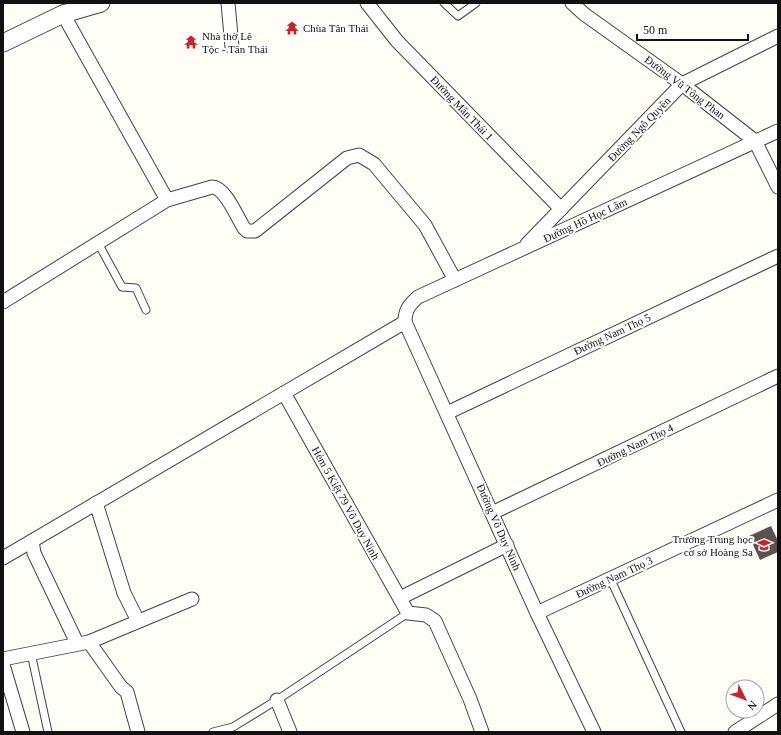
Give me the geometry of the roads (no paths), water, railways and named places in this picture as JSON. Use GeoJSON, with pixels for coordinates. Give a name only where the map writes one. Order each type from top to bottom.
{"type":"FeatureCollection","features":[{"type":"Feature","properties":{"kind":"street"},"geometry":{"type":"LineString","coordinates":[[3,43],[73,9],[101,3]]}},
{"type":"Feature","properties":{"kind":"street"},"geometry":{"type":"LineString","coordinates":[[228,3],[232,47]]}},
{"type":"Feature","properties":{"kind":"street","name":"Đường Mân Thái 1"},"geometry":{"type":"LineString","coordinates":[[367,3],[397,41],[561,209]]}},
{"type":"Feature","properties":{"kind":"street","name":"Đường Vũ Tông Phan"},"geometry":{"type":"LineString","coordinates":[[572,3],[584,14],[682,84],[755,140],[778,187]]}},
{"type":"Feature","properties":{"kind":"street"},"geometry":{"type":"LineString","coordinates":[[73,9],[167,200]]}},
{"type":"Feature","properties":{"kind":"street","name":"Đường Ngô Quyền"},"geometry":{"type":"LineString","coordinates":[[521,250],[682,84],[778,36]]}},
{"type":"Feature","properties":{"kind":"street","name":"Đường Hồ Học Lãm"},"geometry":{"type":"LineString","coordinates":[[405,322],[405,313],[409,305],[418,297],[755,140],[778,131]]}},
{"type":"Feature","properties":{"kind":"street"},"geometry":{"type":"LineString","coordinates":[[3,302],[167,200],[216,187],[223,192],[244,228],[251,232],[255,231],[347,158],[359,155],[374,164],[416,213],[433,238],[455,280]]}},
{"type":"Feature","properties":{"kind":"street","name":"Đường Nam Thọ 5"},"geometry":{"type":"LineString","coordinates":[[447,413],[778,256]]}},
{"type":"Feature","properties":{"kind":"street"},"geometry":{"type":"LineString","coordinates":[[3,558],[405,322]]}},
{"type":"Feature","properties":{"kind":"street","name":"Đường Võ Duy Ninh"},"geometry":{"type":"LineString","coordinates":[[405,322],[537,613],[594,732]]}},
{"type":"Feature","properties":{"kind":"street","name":"Đường Nam Thọ 4"},"geometry":{"type":"LineString","coordinates":[[492,513],[778,376]]}},
{"type":"Feature","properties":{"kind":"street","name":"Hẻm 5 Kiệt 79 Võ Duy Ninh"},"geometry":{"type":"LineString","coordinates":[[284,393],[408,612]]}},
{"type":"Feature","properties":{"kind":"street","name":"Đường Nam Thọ 3"},"geometry":{"type":"LineString","coordinates":[[537,613],[778,500]]}},
{"type":"Feature","properties":{"kind":"street"},"geometry":{"type":"LineString","coordinates":[[96,503],[124,593],[138,621]]}},
{"type":"Feature","properties":{"kind":"street"},"geometry":{"type":"LineString","coordinates":[[32,541],[34,552],[83,642],[121,687],[127,692],[138,732]]}},
{"type":"Feature","properties":{"kind":"street"},"geometry":{"type":"LineString","coordinates":[[400,598],[507,545]]}},
{"type":"Feature","properties":{"kind":"street"},"geometry":{"type":"LineString","coordinates":[[3,659],[83,642],[192,599]]}},
{"type":"Feature","properties":{"kind":"street"},"geometry":{"type":"LineString","coordinates":[[408,612],[426,615],[435,621],[470,699],[482,732]]}},
{"type":"Feature","properties":{"kind":"street"},"geometry":{"type":"LineString","coordinates":[[3,665],[23,732]]}},
{"type":"Feature","properties":{"kind":"street"},"geometry":{"type":"LineString","coordinates":[[277,700],[290,732]]}},
{"type":"Feature","properties":{"kind":"street"},"geometry":{"type":"LineString","coordinates":[[735,732],[778,704]]}},
{"type":"Feature","properties":{"kind":"lane"},"geometry":{"type":"LineString","coordinates":[[444,3],[458,16],[476,3]]}},
{"type":"Feature","properties":{"kind":"lane"},"geometry":{"type":"LineString","coordinates":[[98,243],[122,287],[136,288],[146,310]]}},
{"type":"Feature","properties":{"kind":"lane"},"geometry":{"type":"LineString","coordinates":[[610,578],[681,732]]}},
{"type":"Feature","properties":{"kind":"lane"},"geometry":{"type":"LineString","coordinates":[[213,732],[233,727],[277,700],[408,612]]}},
{"type":"Feature","properties":{"kind":"lane"},"geometry":{"type":"LineString","coordinates":[[31,653],[48,732]]}},
{"type":"Feature","properties":{"kind":"place","name":"Chùa Tân Thái"},"geometry":{"type":"Point","coordinates":[292,28]}},
{"type":"Feature","properties":{"kind":"place","name":"Nhà thờ Lê Tộc - Tân Thái"},"geometry":{"type":"Point","coordinates":[191,42]}},
{"type":"Feature","properties":{"kind":"place","name":"Trường Trung học cơ sở Hoàng Sa"},"geometry":{"type":"Point","coordinates":[764,545]}}]}
